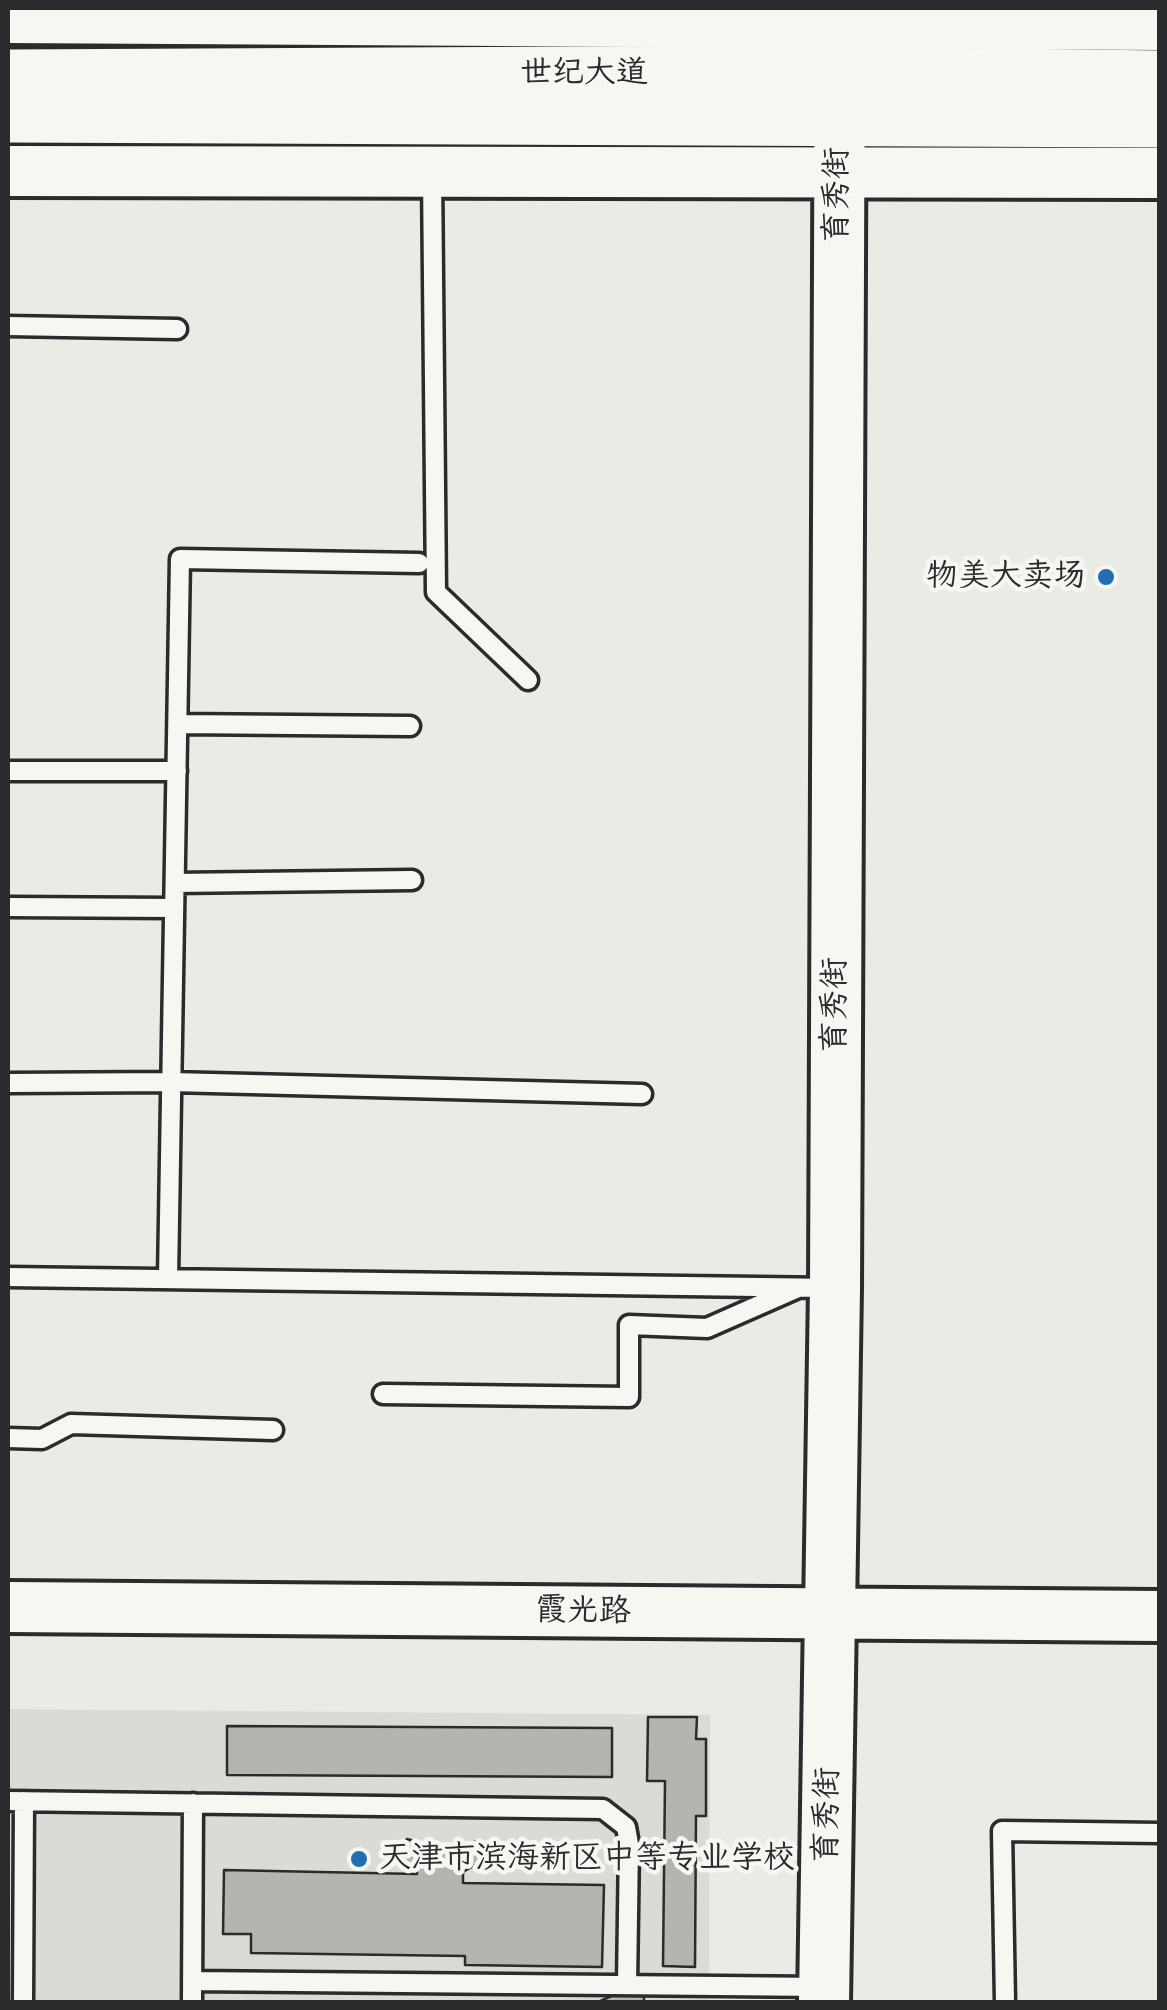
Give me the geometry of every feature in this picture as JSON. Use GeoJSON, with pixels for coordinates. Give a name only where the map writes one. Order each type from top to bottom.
{"type":"FeatureCollection","features":[{"type":"Feature","properties":{"kind":"main road","name":"世纪大道"},"geometry":{"type":"LineString","coordinates":[[8,77],[825,57],[1160,78]]}},
{"type":"Feature","properties":{"kind":"main road","name":"世纪大道"},"geometry":{"type":"LineString","coordinates":[[8,114],[432,146],[825,57],[1160,120]]}},
{"type":"Feature","properties":{"kind":"street"},"geometry":{"type":"LineString","coordinates":[[8,18],[825,57],[1160,25]]}},
{"type":"Feature","properties":{"kind":"street","name":"育秀街"},"geometry":{"type":"LineString","coordinates":[[812,1995],[825,57]]}},
{"type":"Feature","properties":{"kind":"street"},"geometry":{"type":"LineString","coordinates":[[8,170],[432,146],[824,174],[1160,173]]}},
{"type":"Feature","properties":{"kind":"street","name":"霞光路"},"geometry":{"type":"LineString","coordinates":[[8,1607],[817,1626],[1160,1639]]}},
{"type":"Feature","properties":{"kind":"street","name":"霞光路"},"geometry":{"type":"LineString","coordinates":[[8,1631],[817,1626],[1160,1616]]}},
{"type":"Feature","properties":{"kind":"lane"},"geometry":{"type":"LineString","coordinates":[[432,146],[436,592],[528,680]]}},
{"type":"Feature","properties":{"kind":"lane"},"geometry":{"type":"LineString","coordinates":[[8,326],[177,329]]}},
{"type":"Feature","properties":{"kind":"lane"},"geometry":{"type":"LineString","coordinates":[[168,1278],[180,559],[419,562]]}},
{"type":"Feature","properties":{"kind":"lane"},"geometry":{"type":"LineString","coordinates":[[178,724],[410,726]]}},
{"type":"Feature","properties":{"kind":"lane"},"geometry":{"type":"LineString","coordinates":[[8,770],[176,772]]}},
{"type":"Feature","properties":{"kind":"lane"},"geometry":{"type":"LineString","coordinates":[[175,883],[412,880]]}},
{"type":"Feature","properties":{"kind":"lane"},"geometry":{"type":"LineString","coordinates":[[8,907],[174,908]]}},
{"type":"Feature","properties":{"kind":"lane"},"geometry":{"type":"LineString","coordinates":[[8,1083],[172,1082],[642,1094]]}},
{"type":"Feature","properties":{"kind":"lane"},"geometry":{"type":"LineString","coordinates":[[8,1277],[819,1286]]}},
{"type":"Feature","properties":{"kind":"lane"},"geometry":{"type":"LineString","coordinates":[[384,1394],[628,1397],[629,1324],[707,1328],[819,1286]]}},
{"type":"Feature","properties":{"kind":"lane"},"geometry":{"type":"LineString","coordinates":[[8,1438],[42,1439],[71,1424],[273,1430]]}},
{"type":"Feature","properties":{"kind":"lane"},"geometry":{"type":"LineString","coordinates":[[23,2002],[16,1801],[604,1809],[626,1827],[629,1844],[627,1985]]}},
{"type":"Feature","properties":{"kind":"lane"},"geometry":{"type":"LineString","coordinates":[[192,2002],[193,1803]]}},
{"type":"Feature","properties":{"kind":"lane"},"geometry":{"type":"LineString","coordinates":[[1005,2002],[1002,1831],[1160,1833]]}},
{"type":"Feature","properties":{"kind":"lane"},"geometry":{"type":"LineString","coordinates":[[192,1980],[627,1985],[812,1995]]}},
{"type":"Feature","properties":{"kind":"lane"},"geometry":{"type":"LineString","coordinates":[[431,2002],[432,1983]]}},
{"type":"Feature","properties":{"kind":"shaded area","name":"天津市滨海新区中等专业学校"},"geometry":{"type":"Polygon","coordinates":[[[8,1709],[710,1715],[709,2002],[8,2002],[8,1709]]]}},
{"type":"Feature","properties":{"kind":"building"},"geometry":{"type":"Polygon","coordinates":[[[648,1717],[697,1717],[696,1739],[706,1739],[706,1816],[696,1816],[695,1967],[663,1966],[665,1781],[647,1781],[648,1717]]]}},
{"type":"Feature","properties":{"kind":"building"},"geometry":{"type":"Polygon","coordinates":[[[227,1726],[612,1728],[612,1777],[227,1775],[227,1726]]]}},
{"type":"Feature","properties":{"kind":"building"},"geometry":{"type":"Polygon","coordinates":[[[407,1839],[442,1848],[479,1841],[489,1857],[463,1872],[463,1883],[604,1885],[602,1967],[465,1965],[465,1956],[251,1953],[251,1934],[223,1934],[224,1870],[417,1874],[417,1868],[396,1857],[407,1839]]]}},
{"type":"Feature","properties":{"kind":"building"},"geometry":{"type":"Polygon","coordinates":[[[616,1994],[644,1995],[644,2002],[598,2002],[616,1994]]]}},
{"type":"Feature","properties":{"kind":"place","name":"物美大卖场"},"geometry":{"type":"Point","coordinates":[1106,577]}},
{"type":"Feature","properties":{"kind":"place","name":"天津市滨海新区中等专业学校"},"geometry":{"type":"Point","coordinates":[359,1859]}}]}
